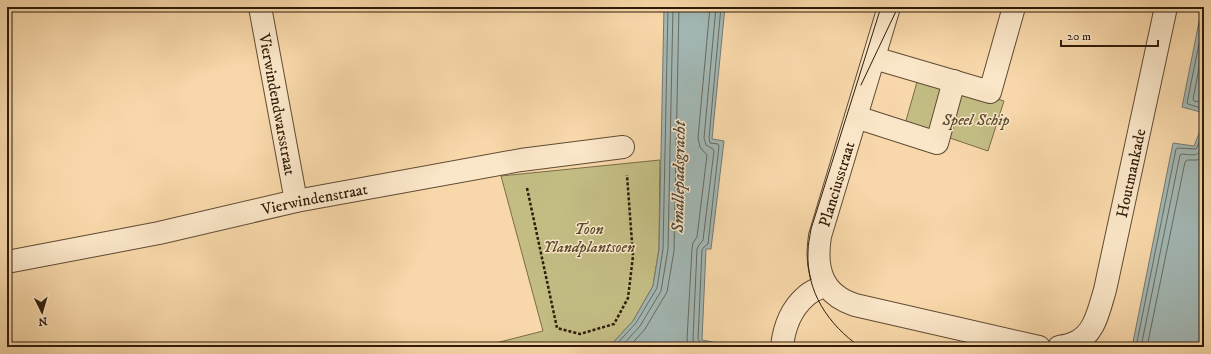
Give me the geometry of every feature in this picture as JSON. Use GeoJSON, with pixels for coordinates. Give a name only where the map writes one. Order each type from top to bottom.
{"type":"FeatureCollection","features":[{"type":"Feature","properties":{"kind":"street","name":"Vierwindendwarsstraat"},"geometry":{"type":"LineString","coordinates":[[260,7],[296,201]]}},
{"type":"Feature","properties":{"kind":"street","name":"Planciusstraat"},"geometry":{"type":"LineString","coordinates":[[826,285],[820,271],[818,259],[820,236],[889,7]]}},
{"type":"Feature","properties":{"kind":"street"},"geometry":{"type":"LineString","coordinates":[[874,58],[990,92],[1014,7]]}},
{"type":"Feature","properties":{"kind":"street","name":"Houtmankade"},"geometry":{"type":"LineString","coordinates":[[1059,347],[1075,343],[1085,336],[1094,323],[1105,290],[1166,7]]}},
{"type":"Feature","properties":{"kind":"street"},"geometry":{"type":"LineString","coordinates":[[856,117],[937,142],[954,82]]}},
{"type":"Feature","properties":{"kind":"street","name":"Vierwindenstraat"},"geometry":{"type":"LineString","coordinates":[[7,262],[158,233],[296,201],[521,160],[623,147]]}},
{"type":"Feature","properties":{"kind":"street"},"geometry":{"type":"LineString","coordinates":[[782,347],[786,324],[795,308],[807,295],[826,285],[842,301],[855,305],[1039,347]]}},
{"type":"Feature","properties":{"kind":"path"},"geometry":{"type":"LineString","coordinates":[[521,160],[557,328],[580,334],[614,324],[628,298],[633,256],[626,171]]}},
{"type":"Feature","properties":{"kind":"green space"},"geometry":{"type":"Polygon","coordinates":[[[919,75],[948,83],[933,133],[905,124],[919,75]]]}},
{"type":"Feature","properties":{"kind":"green space","name":"Speel Schip"},"geometry":{"type":"Polygon","coordinates":[[[963,88],[1004,101],[988,151],[947,137],[963,88]]]}},
{"type":"Feature","properties":{"kind":"green space","name":"Toon Ylandplantsoen"},"geometry":{"type":"Polygon","coordinates":[[[660,160],[659,249],[653,286],[633,321],[609,347],[480,347],[543,331],[501,176],[660,160]]]}},
{"type":"Feature","properties":{"kind":"water","name":"Smallepadsgracht"},"geometry":{"type":"Polygon","coordinates":[[[664,7],[725,7],[712,139],[724,141],[711,249],[706,249],[702,340],[738,347],[609,347],[633,321],[653,286],[659,249],[664,7]]]}},
{"type":"Feature","properties":{"kind":"water"},"geometry":{"type":"Polygon","coordinates":[[[1202,7],[1204,7],[1204,113],[1182,107],[1202,7]]]}},
{"type":"Feature","properties":{"kind":"water"},"geometry":{"type":"Polygon","coordinates":[[[1204,113],[1204,347],[1132,347],[1173,143],[1194,146],[1200,131],[1204,113]]]}},
{"type":"Feature","properties":{"kind":"tram line"},"geometry":{"type":"LineString","coordinates":[[860,347],[838,328],[821,306],[811,280],[808,266],[808,248],[811,229],[881,7]]}},
{"type":"Feature","properties":{"kind":"tram line"},"geometry":{"type":"LineString","coordinates":[[861,85],[898,7]]}}]}
